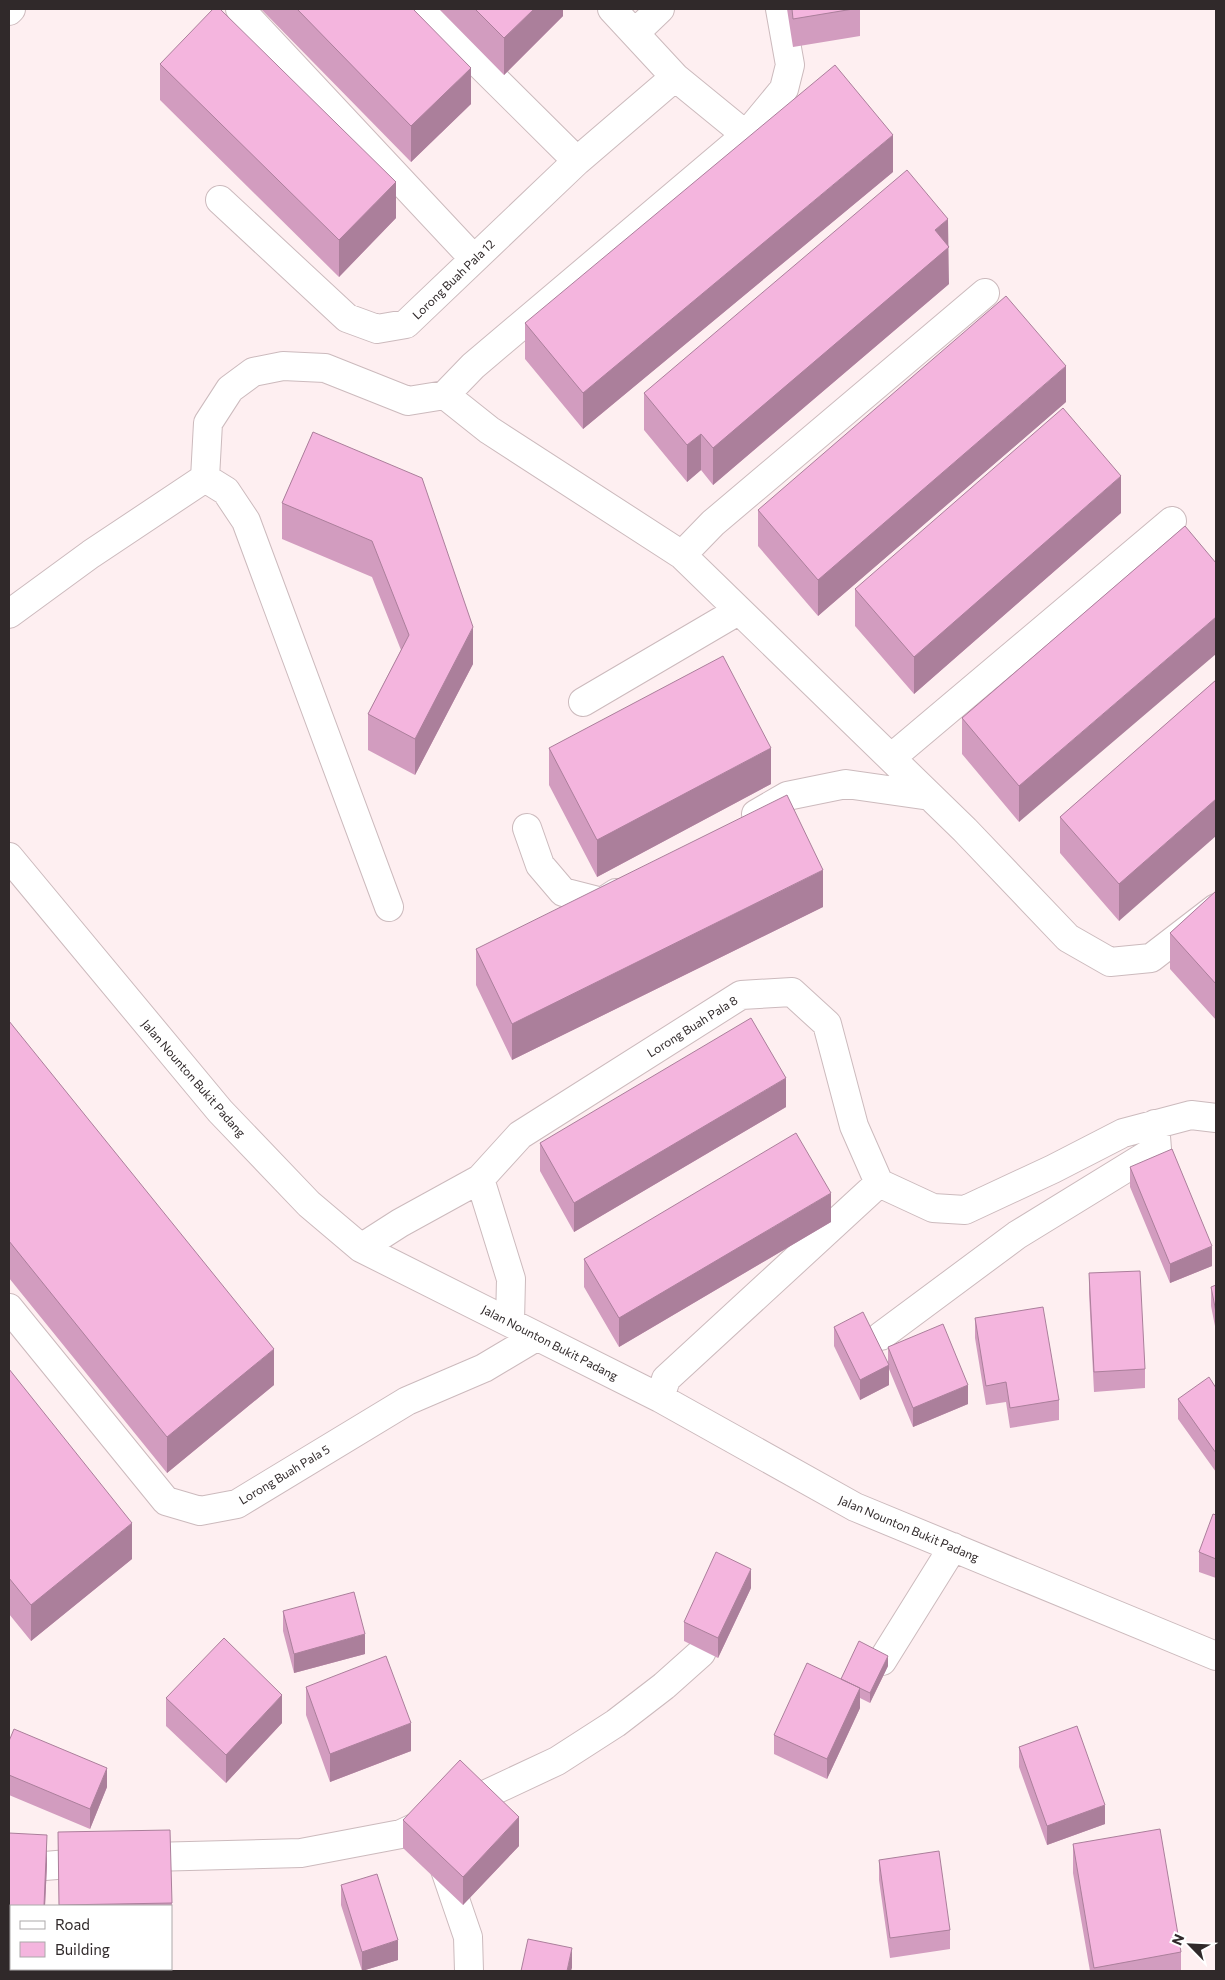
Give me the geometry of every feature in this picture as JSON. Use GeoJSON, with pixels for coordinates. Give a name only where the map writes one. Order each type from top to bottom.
{"type":"FeatureCollection","features":[{"type":"Feature","properties":{"kind":"street"},"geometry":{"type":"LineString","coordinates":[[240,9],[474,259]]}},
{"type":"Feature","properties":{"kind":"street"},"geometry":{"type":"LineString","coordinates":[[424,9],[577,161]]}},
{"type":"Feature","properties":{"kind":"street"},"geometry":{"type":"LineString","coordinates":[[612,9],[675,77],[746,135]]}},
{"type":"Feature","properties":{"kind":"street"},"geometry":{"type":"LineString","coordinates":[[635,33],[660,9]]}},
{"type":"Feature","properties":{"kind":"street"},"geometry":{"type":"LineString","coordinates":[[205,478],[208,423],[230,389],[253,372],[284,366],[324,368],[408,402],[445,395],[473,366],[746,135],[784,89],[790,65],[780,9]]}},
{"type":"Feature","properties":{"kind":"street","name":"Lorong Buah Pala 12"},"geometry":{"type":"LineString","coordinates":[[220,200],[347,318],[377,328],[406,324],[577,161],[675,77]]}},
{"type":"Feature","properties":{"kind":"street"},"geometry":{"type":"LineString","coordinates":[[682,555],[713,523],[985,293]]}},
{"type":"Feature","properties":{"kind":"street"},"geometry":{"type":"LineString","coordinates":[[445,395],[489,430],[682,555],[930,796],[1068,938],[1110,962],[1151,958],[1216,908]]}},
{"type":"Feature","properties":{"kind":"street"},"geometry":{"type":"LineString","coordinates":[[9,614],[91,554],[205,478]]}},
{"type":"Feature","properties":{"kind":"street"},"geometry":{"type":"LineString","coordinates":[[205,478],[226,491],[246,521],[389,907]]}},
{"type":"Feature","properties":{"kind":"street"},"geometry":{"type":"LineString","coordinates":[[891,758],[1172,521]]}},
{"type":"Feature","properties":{"kind":"street"},"geometry":{"type":"LineString","coordinates":[[583,702],[738,611]]}},
{"type":"Feature","properties":{"kind":"street"},"geometry":{"type":"LineString","coordinates":[[736,825],[787,796],[846,784],[930,796]]}},
{"type":"Feature","properties":{"kind":"street"},"geometry":{"type":"LineString","coordinates":[[527,828],[540,865],[563,892],[602,902],[634,882]]}},
{"type":"Feature","properties":{"kind":"street","name":"Jalan Nounton Bukit Padang"},"geometry":{"type":"LineString","coordinates":[[9,857],[220,1111],[309,1204],[361,1248],[660,1398],[855,1507],[1216,1656]]}},
{"type":"Feature","properties":{"kind":"street","name":"Lorong Buah Pala 8"},"geometry":{"type":"LineString","coordinates":[[361,1248],[400,1223],[480,1179],[520,1135],[742,995],[792,992],[827,1024],[854,1126],[879,1183]]}},
{"type":"Feature","properties":{"kind":"street"},"geometry":{"type":"LineString","coordinates":[[660,1398],[666,1379],[879,1183],[933,1208],[965,1210],[1053,1170],[1123,1133],[1191,1115],[1216,1118]]}},
{"type":"Feature","properties":{"kind":"street"},"geometry":{"type":"LineString","coordinates":[[881,1336],[1017,1235],[1157,1149],[1156,1124]]}},
{"type":"Feature","properties":{"kind":"street"},"geometry":{"type":"LineString","coordinates":[[480,1179],[511,1279],[510,1322]]}},
{"type":"Feature","properties":{"kind":"street","name":"Lorong Buah Pala 5"},"geometry":{"type":"LineString","coordinates":[[9,1308],[166,1501],[200,1511],[238,1504],[407,1401],[484,1368],[536,1337]]}},
{"type":"Feature","properties":{"kind":"street"},"geometry":{"type":"LineString","coordinates":[[882,1661],[953,1547]]}},
{"type":"Feature","properties":{"kind":"street"},"geometry":{"type":"LineString","coordinates":[[9,1877],[33,1867],[151,1857],[301,1853],[401,1834],[557,1761],[616,1723],[664,1686],[701,1652],[725,1602]]}},
{"type":"Feature","properties":{"kind":"street"},"geometry":{"type":"LineString","coordinates":[[401,1834],[444,1864],[468,1937],[469,1971]]}},
{"type":"Feature","properties":{"kind":"building"},"geometry":{"type":"Polygon","coordinates":[[[213,9],[220,9],[396,182],[339,240],[160,64],[213,9]]]}},
{"type":"Feature","properties":{"kind":"building"},"geometry":{"type":"Polygon","coordinates":[[[297,9],[413,9],[471,68],[411,126],[297,9]]]}},
{"type":"Feature","properties":{"kind":"building"},"geometry":{"type":"Polygon","coordinates":[[[475,9],[534,9],[504,38],[475,9]]]}},
{"type":"Feature","properties":{"kind":"building"},"geometry":{"type":"Polygon","coordinates":[[[792,9],[853,9],[793,19],[792,9]]]}},
{"type":"Feature","properties":{"kind":"building"},"geometry":{"type":"Polygon","coordinates":[[[835,65],[893,135],[583,393],[525,323],[835,65]]]}},
{"type":"Feature","properties":{"kind":"building"},"geometry":{"type":"Polygon","coordinates":[[[907,170],[948,219],[935,230],[949,247],[713,448],[701,434],[687,445],[644,393],[907,170]]]}},
{"type":"Feature","properties":{"kind":"building"},"geometry":{"type":"Polygon","coordinates":[[[1006,296],[1066,366],[818,580],[758,510],[1006,296]]]}},
{"type":"Feature","properties":{"kind":"building"},"geometry":{"type":"Polygon","coordinates":[[[1063,408],[1121,476],[914,657],[855,589],[1063,408]]]}},
{"type":"Feature","properties":{"kind":"building"},"geometry":{"type":"Polygon","coordinates":[[[313,432],[422,478],[473,627],[415,739],[368,714],[409,635],[372,541],[282,503],[313,432]]]}},
{"type":"Feature","properties":{"kind":"building"},"geometry":{"type":"Polygon","coordinates":[[[1185,526],[1216,563],[1216,617],[1019,786],[962,718],[1185,526]]]}},
{"type":"Feature","properties":{"kind":"building"},"geometry":{"type":"Polygon","coordinates":[[[723,656],[771,748],[597,840],[549,748],[723,656]]]}},
{"type":"Feature","properties":{"kind":"building"},"geometry":{"type":"Polygon","coordinates":[[[1216,680],[1216,799],[1119,884],[1060,817],[1216,680]]]}},
{"type":"Feature","properties":{"kind":"building"},"geometry":{"type":"Polygon","coordinates":[[[787,795],[823,870],[512,1024],[476,949],[787,795]]]}},
{"type":"Feature","properties":{"kind":"building"},"geometry":{"type":"Polygon","coordinates":[[[1216,891],[1216,984],[1170,933],[1216,891]]]}},
{"type":"Feature","properties":{"kind":"building"},"geometry":{"type":"Polygon","coordinates":[[[751,1018],[786,1078],[574,1203],[540,1143],[751,1018]]]}},
{"type":"Feature","properties":{"kind":"building"},"geometry":{"type":"Polygon","coordinates":[[[9,1021],[274,1349],[167,1437],[9,1241],[9,1021]]]}},
{"type":"Feature","properties":{"kind":"building"},"geometry":{"type":"Polygon","coordinates":[[[796,1133],[831,1193],[619,1318],[584,1259],[796,1133]]]}},
{"type":"Feature","properties":{"kind":"building"},"geometry":{"type":"Polygon","coordinates":[[[1172,1149],[1212,1246],[1170,1264],[1130,1167],[1172,1149]]]}},
{"type":"Feature","properties":{"kind":"building"},"geometry":{"type":"Polygon","coordinates":[[[1140,1271],[1145,1369],[1094,1372],[1089,1273],[1140,1271]]]}},
{"type":"Feature","properties":{"kind":"building"},"geometry":{"type":"Polygon","coordinates":[[[1216,1285],[1216,1312],[1211,1287],[1216,1285]]]}},
{"type":"Feature","properties":{"kind":"building"},"geometry":{"type":"Polygon","coordinates":[[[1043,1307],[1059,1400],[1010,1408],[1006,1382],[986,1386],[975,1318],[1043,1307]]]}},
{"type":"Feature","properties":{"kind":"building"},"geometry":{"type":"Polygon","coordinates":[[[863,1312],[889,1365],[860,1380],[834,1327],[863,1312]]]}},
{"type":"Feature","properties":{"kind":"building"},"geometry":{"type":"Polygon","coordinates":[[[943,1324],[968,1385],[913,1408],[888,1347],[943,1324]]]}},
{"type":"Feature","properties":{"kind":"building"},"geometry":{"type":"Polygon","coordinates":[[[9,1369],[132,1523],[31,1605],[9,1578],[9,1369]]]}},
{"type":"Feature","properties":{"kind":"building"},"geometry":{"type":"Polygon","coordinates":[[[1209,1377],[1216,1388],[1216,1453],[1178,1399],[1209,1377]]]}},
{"type":"Feature","properties":{"kind":"building"},"geometry":{"type":"Polygon","coordinates":[[[1213,1514],[1216,1515],[1216,1559],[1199,1552],[1213,1514]]]}},
{"type":"Feature","properties":{"kind":"building"},"geometry":{"type":"Polygon","coordinates":[[[716,1552],[751,1569],[718,1638],[684,1622],[716,1552]]]}},
{"type":"Feature","properties":{"kind":"building"},"geometry":{"type":"Polygon","coordinates":[[[354,1592],[365,1634],[294,1654],[283,1611],[354,1592]]]}},
{"type":"Feature","properties":{"kind":"building"},"geometry":{"type":"Polygon","coordinates":[[[224,1638],[282,1695],[226,1755],[166,1698],[224,1638]]]}},
{"type":"Feature","properties":{"kind":"building"},"geometry":{"type":"Polygon","coordinates":[[[859,1641],[888,1656],[870,1693],[841,1679],[859,1641]]]}},
{"type":"Feature","properties":{"kind":"building"},"geometry":{"type":"Polygon","coordinates":[[[386,1656],[411,1723],[330,1754],[306,1687],[386,1656]]]}},
{"type":"Feature","properties":{"kind":"building"},"geometry":{"type":"Polygon","coordinates":[[[807,1663],[860,1688],[827,1759],[774,1735],[807,1663]]]}},
{"type":"Feature","properties":{"kind":"building"},"geometry":{"type":"Polygon","coordinates":[[[1077,1726],[1105,1805],[1047,1826],[1019,1747],[1077,1726]]]}},
{"type":"Feature","properties":{"kind":"building"},"geometry":{"type":"Polygon","coordinates":[[[14,1729],[107,1768],[90,1809],[9,1775],[9,1741],[14,1729]]]}},
{"type":"Feature","properties":{"kind":"building"},"geometry":{"type":"Polygon","coordinates":[[[460,1760],[519,1817],[463,1877],[403,1820],[460,1760]]]}},
{"type":"Feature","properties":{"kind":"building"},"geometry":{"type":"Polygon","coordinates":[[[1160,1829],[1181,1952],[1094,1968],[1073,1844],[1160,1829]]]}},
{"type":"Feature","properties":{"kind":"building"},"geometry":{"type":"Polygon","coordinates":[[[170,1830],[172,1903],[59,1905],[58,1832],[170,1830]]]}},
{"type":"Feature","properties":{"kind":"building"},"geometry":{"type":"Polygon","coordinates":[[[9,1833],[47,1835],[44,1905],[10,1905],[9,1916],[9,1833]]]}},
{"type":"Feature","properties":{"kind":"building"},"geometry":{"type":"Polygon","coordinates":[[[939,1851],[950,1930],[890,1938],[879,1860],[939,1851]]]}},
{"type":"Feature","properties":{"kind":"building"},"geometry":{"type":"Polygon","coordinates":[[[377,1874],[398,1940],[362,1952],[341,1885],[377,1874]]]}},
{"type":"Feature","properties":{"kind":"building"},"geometry":{"type":"Polygon","coordinates":[[[528,1939],[572,1948],[567,1971],[521,1971],[528,1939]]]}}]}
